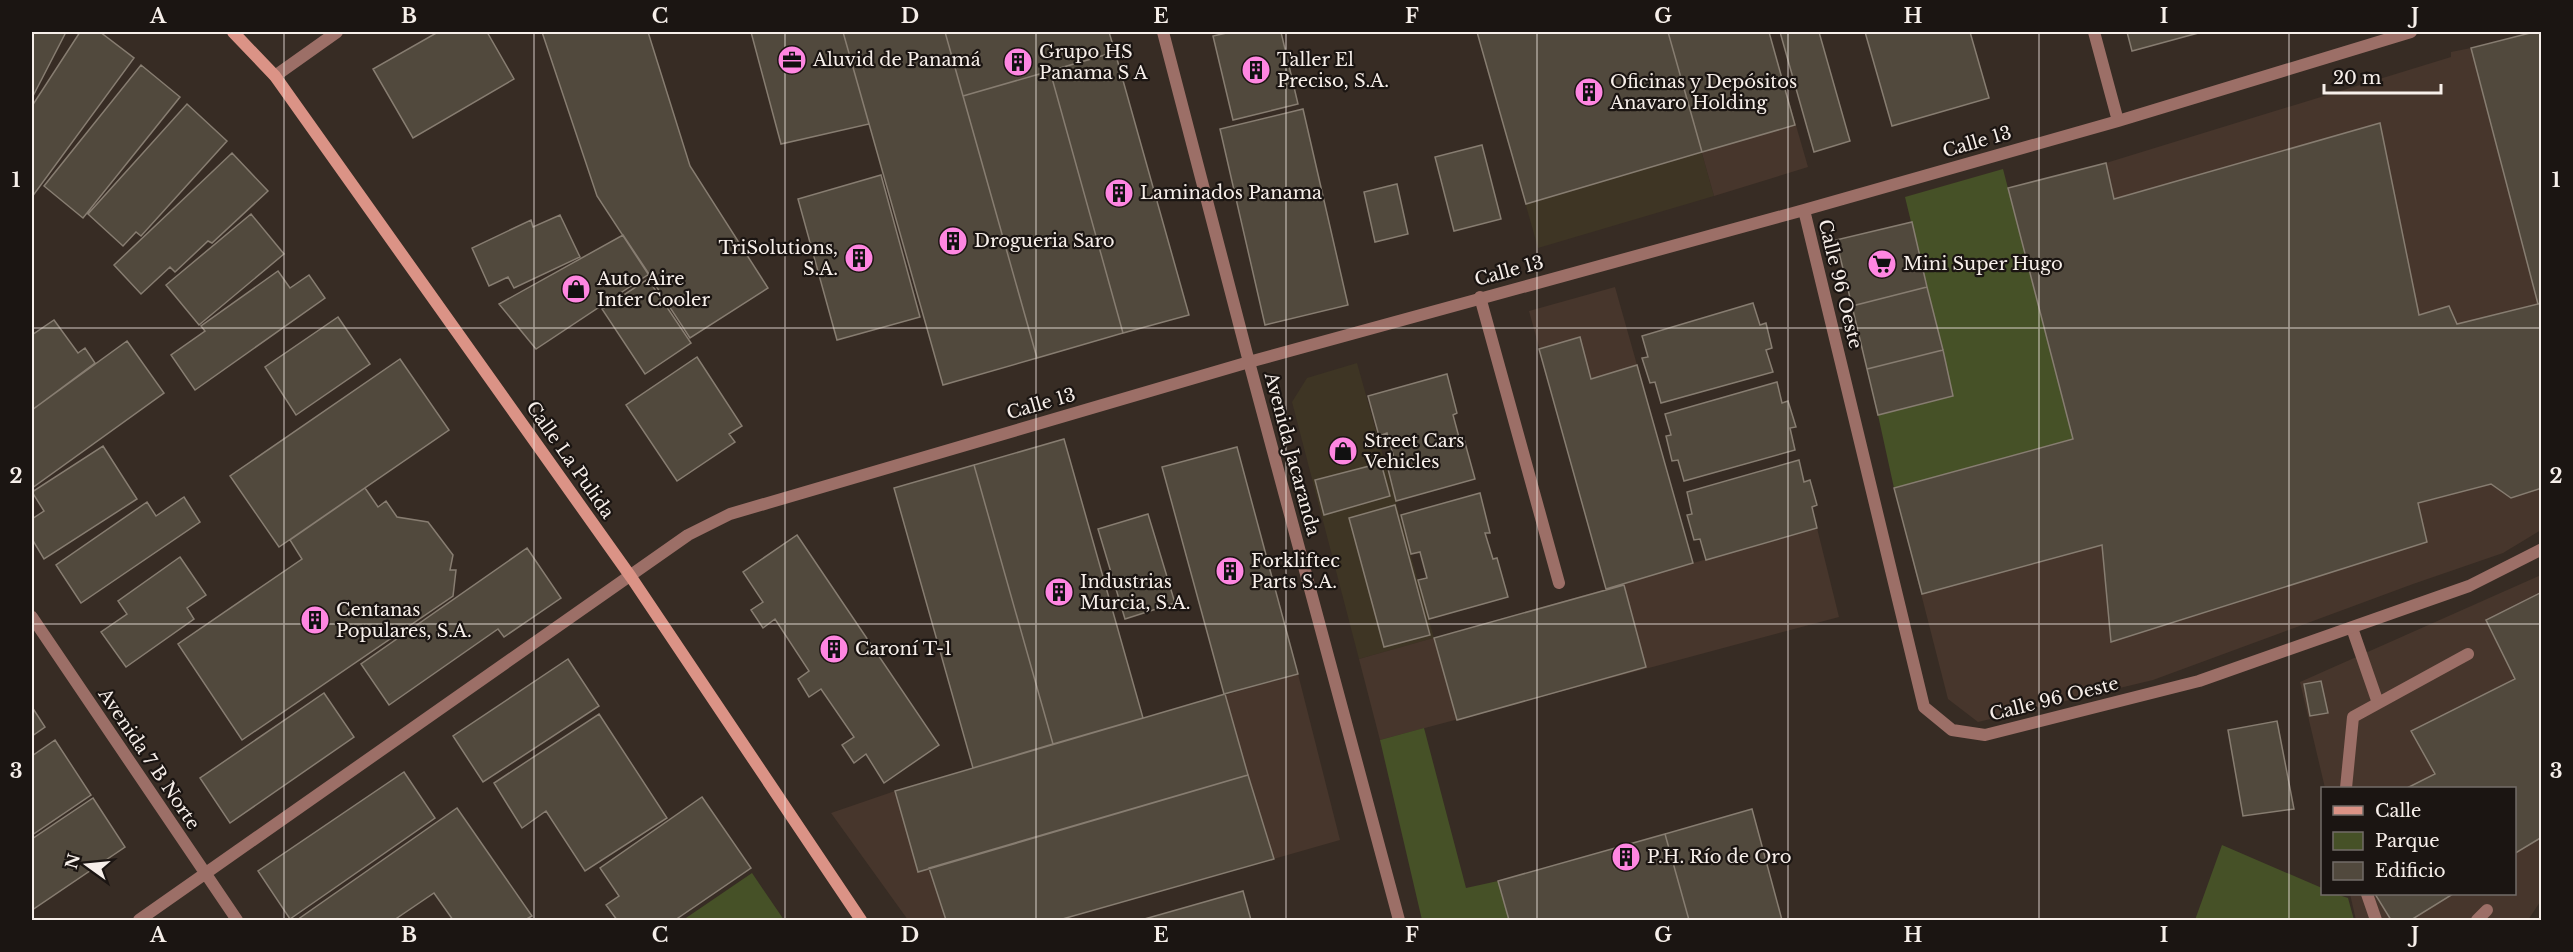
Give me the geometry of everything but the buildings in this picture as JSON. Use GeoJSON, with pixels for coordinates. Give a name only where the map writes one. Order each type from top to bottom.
{"type":"FeatureCollection","features":[{"type":"Feature","properties":{"kind":"main road","name":"Calle La Pulida"},"geometry":{"type":"LineString","coordinates":[[233,32],[275,76],[631,577],[861,921]]}},
{"type":"Feature","properties":{"kind":"street"},"geometry":{"type":"LineString","coordinates":[[275,76],[337,32]]}},
{"type":"Feature","properties":{"kind":"street","name":"Avenida Jacaranda"},"geometry":{"type":"LineString","coordinates":[[1163,32],[1249,362],[1400,921]]}},
{"type":"Feature","properties":{"kind":"street"},"geometry":{"type":"LineString","coordinates":[[2094,32],[2118,121]]}},
{"type":"Feature","properties":{"kind":"street","name":"Calle 13"},"geometry":{"type":"LineString","coordinates":[[139,921],[688,535],[730,514],[1249,362],[1804,210],[2118,121],[2411,32]]}},
{"type":"Feature","properties":{"kind":"street","name":"Calle 96 Oeste"},"geometry":{"type":"LineString","coordinates":[[1804,210],[1924,707],[1952,730],[1985,735],[2199,681],[2469,586],[2541,549]]}},
{"type":"Feature","properties":{"kind":"street"},"geometry":{"type":"LineString","coordinates":[[1480,297],[1559,583]]}},
{"type":"Feature","properties":{"kind":"street","name":"Avenida 7 B Norte"},"geometry":{"type":"LineString","coordinates":[[32,617],[237,921]]}},
{"type":"Feature","properties":{"kind":"street"},"geometry":{"type":"LineString","coordinates":[[2352,628],[2378,703]]}},
{"type":"Feature","properties":{"kind":"street"},"geometry":{"type":"LineString","coordinates":[[2346,787],[2353,717],[2468,654]]}},
{"type":"Feature","properties":{"kind":"street"},"geometry":{"type":"LineString","coordinates":[[2367,895],[2376,921]]}},
{"type":"Feature","properties":{"kind":"street"},"geometry":{"type":"LineString","coordinates":[[2477,921],[2487,910]]}},
{"type":"Feature","properties":{"kind":"shaded area","name":"Oficinas y Depósitos Anavaro Holding"},"geometry":{"type":"Polygon","coordinates":[[[1477,32],[1668,32],[1714,196],[1538,248],[1477,32]]]}},
{"type":"Feature","properties":{"kind":"shaded area"},"geometry":{"type":"Polygon","coordinates":[[[1668,32],[1769,32],[1808,167],[1714,196],[1668,32]]]}},
{"type":"Feature","properties":{"kind":"shaded area"},"geometry":{"type":"Polygon","coordinates":[[[2471,48],[2538,304],[2541,303],[2541,530],[2503,553],[2153,680],[1978,722],[1948,699],[1894,488],[2073,439],[2008,188],[2106,163],[2451,57],[2451,52],[2471,48]]]}},
{"type":"Feature","properties":{"kind":"shaded area"},"geometry":{"type":"Polygon","coordinates":[[[1615,287],[1693,563],[1817,528],[1839,617],[1380,740],[1359,659],[1606,589],[1529,311],[1615,287]]]}},
{"type":"Feature","properties":{"kind":"shaded area"},"geometry":{"type":"Polygon","coordinates":[[[1357,363],[1434,638],[1359,659],[1292,402],[1307,378],[1357,363]]]}},
{"type":"Feature","properties":{"kind":"shaded area"},"geometry":{"type":"Polygon","coordinates":[[[2541,575],[2542,899],[2528,920],[2356,920],[2350,895],[2516,895],[2516,787],[2325,787],[2300,682],[2541,575]]]}},
{"type":"Feature","properties":{"kind":"shaded area"},"geometry":{"type":"Polygon","coordinates":[[[1298,674],[1340,840],[1059,920],[908,920],[831,813],[895,791],[1298,674]]]}},
{"type":"Feature","properties":{"kind":"green space"},"geometry":{"type":"Polygon","coordinates":[[[2003,169],[2073,439],[1894,488],[1878,415],[1953,395],[1905,197],[2003,169]]]}},
{"type":"Feature","properties":{"kind":"green space"},"geometry":{"type":"Polygon","coordinates":[[[1424,728],[1466,888],[1498,881],[1509,920],[1422,920],[1380,740],[1424,728]]]}},
{"type":"Feature","properties":{"kind":"green space"},"geometry":{"type":"Polygon","coordinates":[[[2222,845],[2321,888],[2321,895],[2339,895],[2348,898],[2354,920],[2195,920],[2222,845]]]}},
{"type":"Feature","properties":{"kind":"green space"},"geometry":{"type":"Polygon","coordinates":[[[752,873],[784,920],[683,920],[752,873]]]}},
{"type":"Feature","properties":{"kind":"place","name":"Aluvid de Panamá"},"geometry":{"type":"Point","coordinates":[792,60]}},
{"type":"Feature","properties":{"kind":"place","name":"Grupo HS Panama S A"},"geometry":{"type":"Point","coordinates":[1018,62]}},
{"type":"Feature","properties":{"kind":"place","name":"Taller El Preciso, S.A."},"geometry":{"type":"Point","coordinates":[1256,70]}},
{"type":"Feature","properties":{"kind":"place","name":"Oficinas y Depósitos Anavaro Holding"},"geometry":{"type":"Point","coordinates":[1589,92]}},
{"type":"Feature","properties":{"kind":"place","name":"Laminados Panama"},"geometry":{"type":"Point","coordinates":[1119,193]}},
{"type":"Feature","properties":{"kind":"place","name":"Drogueria Saro"},"geometry":{"type":"Point","coordinates":[953,241]}},
{"type":"Feature","properties":{"kind":"place","name":"TriSolutions, S.A."},"geometry":{"type":"Point","coordinates":[859,258]}},
{"type":"Feature","properties":{"kind":"place","name":"Mini Super Hugo"},"geometry":{"type":"Point","coordinates":[1882,264]}},
{"type":"Feature","properties":{"kind":"place","name":"Auto Aire Inter Cooler"},"geometry":{"type":"Point","coordinates":[576,289]}},
{"type":"Feature","properties":{"kind":"place","name":"Street Cars Vehicles"},"geometry":{"type":"Point","coordinates":[1343,451]}},
{"type":"Feature","properties":{"kind":"place","name":"Forkliftec Parts S.A."},"geometry":{"type":"Point","coordinates":[1230,571]}},
{"type":"Feature","properties":{"kind":"place","name":"Industrias Murcia, S.A."},"geometry":{"type":"Point","coordinates":[1059,592]}},
{"type":"Feature","properties":{"kind":"place","name":"Centanas Populares, S.A."},"geometry":{"type":"Point","coordinates":[315,620]}},
{"type":"Feature","properties":{"kind":"place","name":"Caroní T-1"},"geometry":{"type":"Point","coordinates":[834,649]}},
{"type":"Feature","properties":{"kind":"place","name":"P.H. Río de Oro"},"geometry":{"type":"Point","coordinates":[1626,857]}}]}
